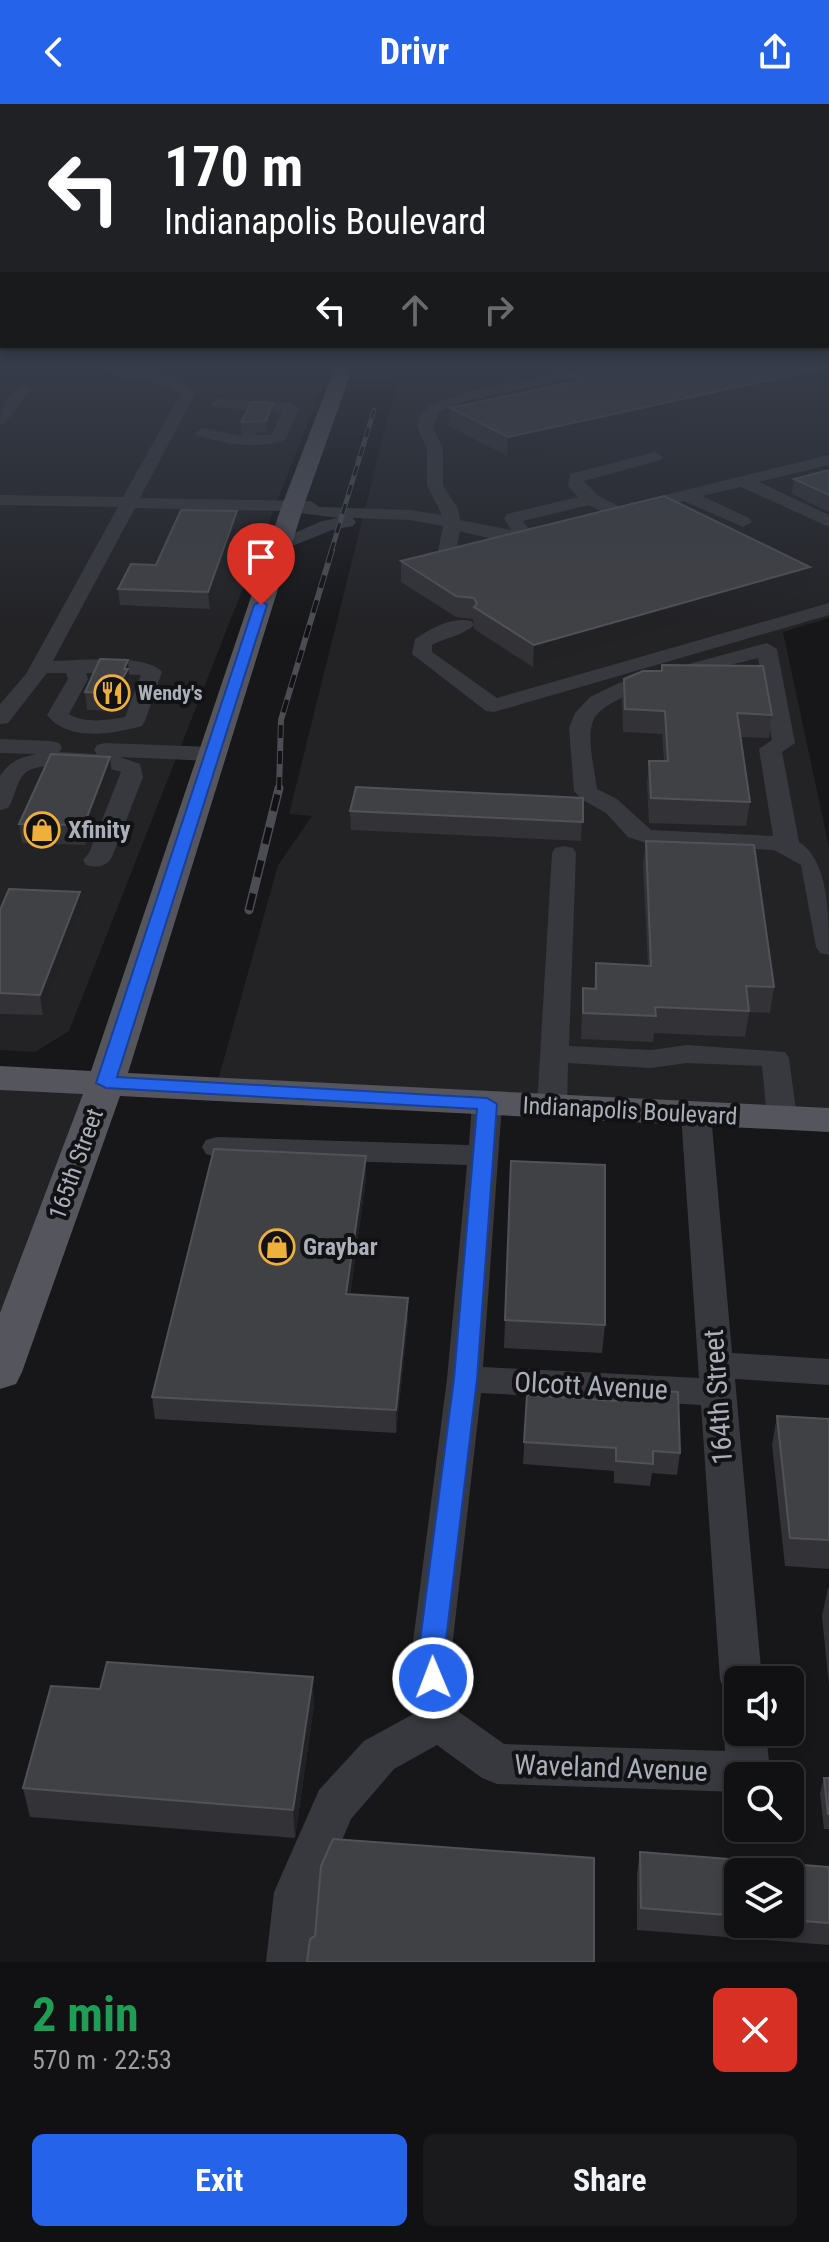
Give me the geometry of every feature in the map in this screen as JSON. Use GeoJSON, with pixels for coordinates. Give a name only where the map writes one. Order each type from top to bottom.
{"type":"FeatureCollection","features":[{"type":"Feature","properties":{"kind":"main road","name":"165th Street"},"geometry":{"type":"LineString","coordinates":[[0,1372],[106,1083],[313,451]]}},
{"type":"Feature","properties":{"kind":"main road","name":"Indianapolis Boulevard"},"geometry":{"type":"LineString","coordinates":[[0,1078],[829,1120]]}},
{"type":"Feature","properties":{"kind":"street"},"geometry":{"type":"LineString","coordinates":[[0,718],[10,695],[40,667],[157,451]]}},
{"type":"Feature","properties":{"kind":"street"},"geometry":{"type":"LineString","coordinates":[[435,451],[435,485],[450,517],[445,561]]}},
{"type":"Feature","properties":{"kind":"street"},"geometry":{"type":"LineString","coordinates":[[616,512],[591,499],[576,486],[576,478],[655,457]]}},
{"type":"Feature","properties":{"kind":"street"},"geometry":{"type":"LineString","coordinates":[[590,519],[829,460]]}},
{"type":"Feature","properties":{"kind":"street"},"geometry":{"type":"LineString","coordinates":[[743,481],[829,522]]}},
{"type":"Feature","properties":{"kind":"street"},"geometry":{"type":"LineString","coordinates":[[686,495],[743,522]]}},
{"type":"Feature","properties":{"kind":"street"},"geometry":{"type":"LineString","coordinates":[[524,535],[513,518],[591,499]]}},
{"type":"Feature","properties":{"kind":"street"},"geometry":{"type":"LineString","coordinates":[[0,500],[292,508],[315,513],[450,517],[496,536],[524,535],[551,528]]}},
{"type":"Feature","properties":{"kind":"street"},"geometry":{"type":"LineString","coordinates":[[280,546],[339,522],[450,517]]}},
{"type":"Feature","properties":{"kind":"street"},"geometry":{"type":"LineString","coordinates":[[464,625],[429,638],[422,643],[422,654],[494,706],[829,609]]}},
{"type":"Feature","properties":{"kind":"street"},"geometry":{"type":"LineString","coordinates":[[787,845],[770,749],[784,743],[767,649],[626,687],[606,695],[581,719],[586,791],[590,796],[610,804],[633,831],[649,837],[787,845],[801,852],[813,864],[829,947]]}},
{"type":"Feature","properties":{"kind":"street"},"geometry":{"type":"LineString","coordinates":[[40,667],[74,667],[141,667],[152,672],[134,721],[111,727],[70,724],[62,720],[58,715],[78,679],[74,667]]}},
{"type":"Feature","properties":{"kind":"street"},"geometry":{"type":"LineString","coordinates":[[0,746],[212,754]]}},
{"type":"Feature","properties":{"kind":"street"},"geometry":{"type":"LineString","coordinates":[[0,803],[17,768],[25,763],[72,760],[124,765],[132,769],[132,777],[100,852]]}},
{"type":"Feature","properties":{"kind":"street"},"geometry":{"type":"LineString","coordinates":[[552,1107],[564,853]]}},
{"type":"Feature","properties":{"kind":"street"},"geometry":{"type":"LineString","coordinates":[[555,1054],[651,1059],[687,1054],[775,1058],[782,1118]]}},
{"type":"Feature","properties":{"kind":"street"},"geometry":{"type":"LineString","coordinates":[[290,1962],[297,1892],[335,1805],[379,1755],[439,1722],[431,1657],[465,1379],[487,1104]]}},
{"type":"Feature","properties":{"kind":"street","name":"164th Street"},"geometry":{"type":"LineString","coordinates":[[696,1114],[740,1666]]}},
{"type":"Feature","properties":{"kind":"street"},"geometry":{"type":"LineString","coordinates":[[217,1147],[483,1156]]}},
{"type":"Feature","properties":{"kind":"street","name":"Olcott Avenue"},"geometry":{"type":"LineString","coordinates":[[465,1379],[717,1379],[829,1372]]}},
{"type":"Feature","properties":{"kind":"street","name":"Waveland Avenue"},"geometry":{"type":"LineString","coordinates":[[439,1722],[497,1764],[746,1752]]}},
{"type":"Feature","properties":{"kind":"shaded area"},"geometry":{"type":"Polygon","coordinates":[[[0,451],[297,451],[69,1031],[35,1052],[0,1050],[0,451]]]}},
{"type":"Feature","properties":{"kind":"shaded area"},"geometry":{"type":"Polygon","coordinates":[[[379,451],[829,451],[829,618],[783,632],[829,847],[829,1112],[217,1084],[278,865],[312,816],[289,814],[379,451]]]}},
{"type":"Feature","properties":{"kind":"shaded area"},"geometry":{"type":"Polygon","coordinates":[[[0,1085],[90,1089],[0,1335],[0,1085]]]}},
{"type":"Feature","properties":{"kind":"building"},"geometry":{"type":"Polygon","coordinates":[[[829,470],[829,495],[794,479],[829,470]]]}},
{"type":"Feature","properties":{"kind":"building"},"geometry":{"type":"Polygon","coordinates":[[[664,496],[810,567],[534,645],[474,607],[477,604],[474,598],[456,596],[401,561],[664,496]]]}},
{"type":"Feature","properties":{"kind":"building"},"geometry":{"type":"Polygon","coordinates":[[[181,510],[237,511],[208,592],[118,589],[131,564],[156,565],[181,510]]]}},
{"type":"Feature","properties":{"kind":"building"},"geometry":{"type":"Polygon","coordinates":[[[100,659],[128,660],[124,669],[128,669],[114,693],[85,692],[100,659]]]}},
{"type":"Feature","properties":{"kind":"building"},"geometry":{"type":"Polygon","coordinates":[[[662,665],[763,666],[772,715],[737,713],[750,802],[651,798],[649,761],[668,761],[665,711],[625,709],[624,679],[643,671],[662,671],[662,665]]]}},
{"type":"Feature","properties":{"kind":"building"},"geometry":{"type":"Polygon","coordinates":[[[51,754],[110,757],[84,825],[19,824],[51,754]]]}},
{"type":"Feature","properties":{"kind":"building"},"geometry":{"type":"Polygon","coordinates":[[[356,787],[583,798],[583,822],[350,811],[356,787]]]}},
{"type":"Feature","properties":{"kind":"building"},"geometry":{"type":"Polygon","coordinates":[[[646,841],[754,845],[774,987],[746,986],[749,1011],[655,1007],[656,1016],[583,1013],[583,988],[596,989],[596,963],[651,966],[646,841]]]}},
{"type":"Feature","properties":{"kind":"building"},"geometry":{"type":"Polygon","coordinates":[[[9,889],[80,892],[40,995],[0,993],[0,910],[9,889]]]}},
{"type":"Feature","properties":{"kind":"building","name":"Graybar"},"geometry":{"type":"Polygon","coordinates":[[[214,1149],[366,1156],[346,1294],[408,1298],[396,1410],[152,1397],[214,1149]]]}},
{"type":"Feature","properties":{"kind":"building"},"geometry":{"type":"Polygon","coordinates":[[[511,1161],[605,1165],[605,1325],[505,1320],[511,1161]]]}},
{"type":"Feature","properties":{"kind":"building"},"geometry":{"type":"Polygon","coordinates":[[[616,1388],[678,1392],[680,1453],[653,1451],[653,1464],[616,1461],[616,1448],[524,1442],[527,1395],[616,1401],[616,1388]]]}},
{"type":"Feature","properties":{"kind":"building"},"geometry":{"type":"Polygon","coordinates":[[[777,1416],[829,1419],[829,1540],[790,1538],[777,1416]]]}},
{"type":"Feature","properties":{"kind":"building"},"geometry":{"type":"Polygon","coordinates":[[[107,1662],[313,1677],[293,1810],[23,1788],[51,1686],[100,1689],[107,1662]]]}},
{"type":"Feature","properties":{"kind":"building"},"geometry":{"type":"Polygon","coordinates":[[[824,1778],[829,1778],[829,1814],[828,1814],[824,1778]]]}},
{"type":"Feature","properties":{"kind":"building"},"geometry":{"type":"Polygon","coordinates":[[[333,1839],[594,1858],[594,1962],[307,1962],[310,1939],[315,1936],[321,1866],[333,1839]]]}},
{"type":"Feature","properties":{"kind":"building"},"geometry":{"type":"Polygon","coordinates":[[[640,1852],[724,1859],[724,1915],[641,1908],[640,1852]]]}},
{"type":"Feature","properties":{"kind":"building"},"geometry":{"type":"Polygon","coordinates":[[[804,1865],[829,1867],[829,1923],[804,1921],[804,1865]]]}},
{"type":"Feature","properties":{"kind":"railway"},"geometry":{"type":"LineString","coordinates":[[331,552],[362,451]]}},
{"type":"Feature","properties":{"kind":"railway"},"geometry":{"type":"LineString","coordinates":[[279,790],[281,720],[332,550]]}},
{"type":"Feature","properties":{"kind":"railway"},"geometry":{"type":"LineString","coordinates":[[249,910],[279,788]]}},
{"type":"Feature","properties":{"kind":"place","name":"Wendy's"},"geometry":{"type":"Point","coordinates":[112,693]}},
{"type":"Feature","properties":{"kind":"place","name":"Xfinity"},"geometry":{"type":"Point","coordinates":[42,830]}},
{"type":"Feature","properties":{"kind":"place","name":"Graybar"},"geometry":{"type":"Point","coordinates":[277,1247]}},
{"type":"Feature","properties":{"kind":"route"},"geometry":{"type":"LineString","coordinates":[[261,605],[106,1083],[487,1104],[465,1379],[431,1657],[433,1678]]}}]}
